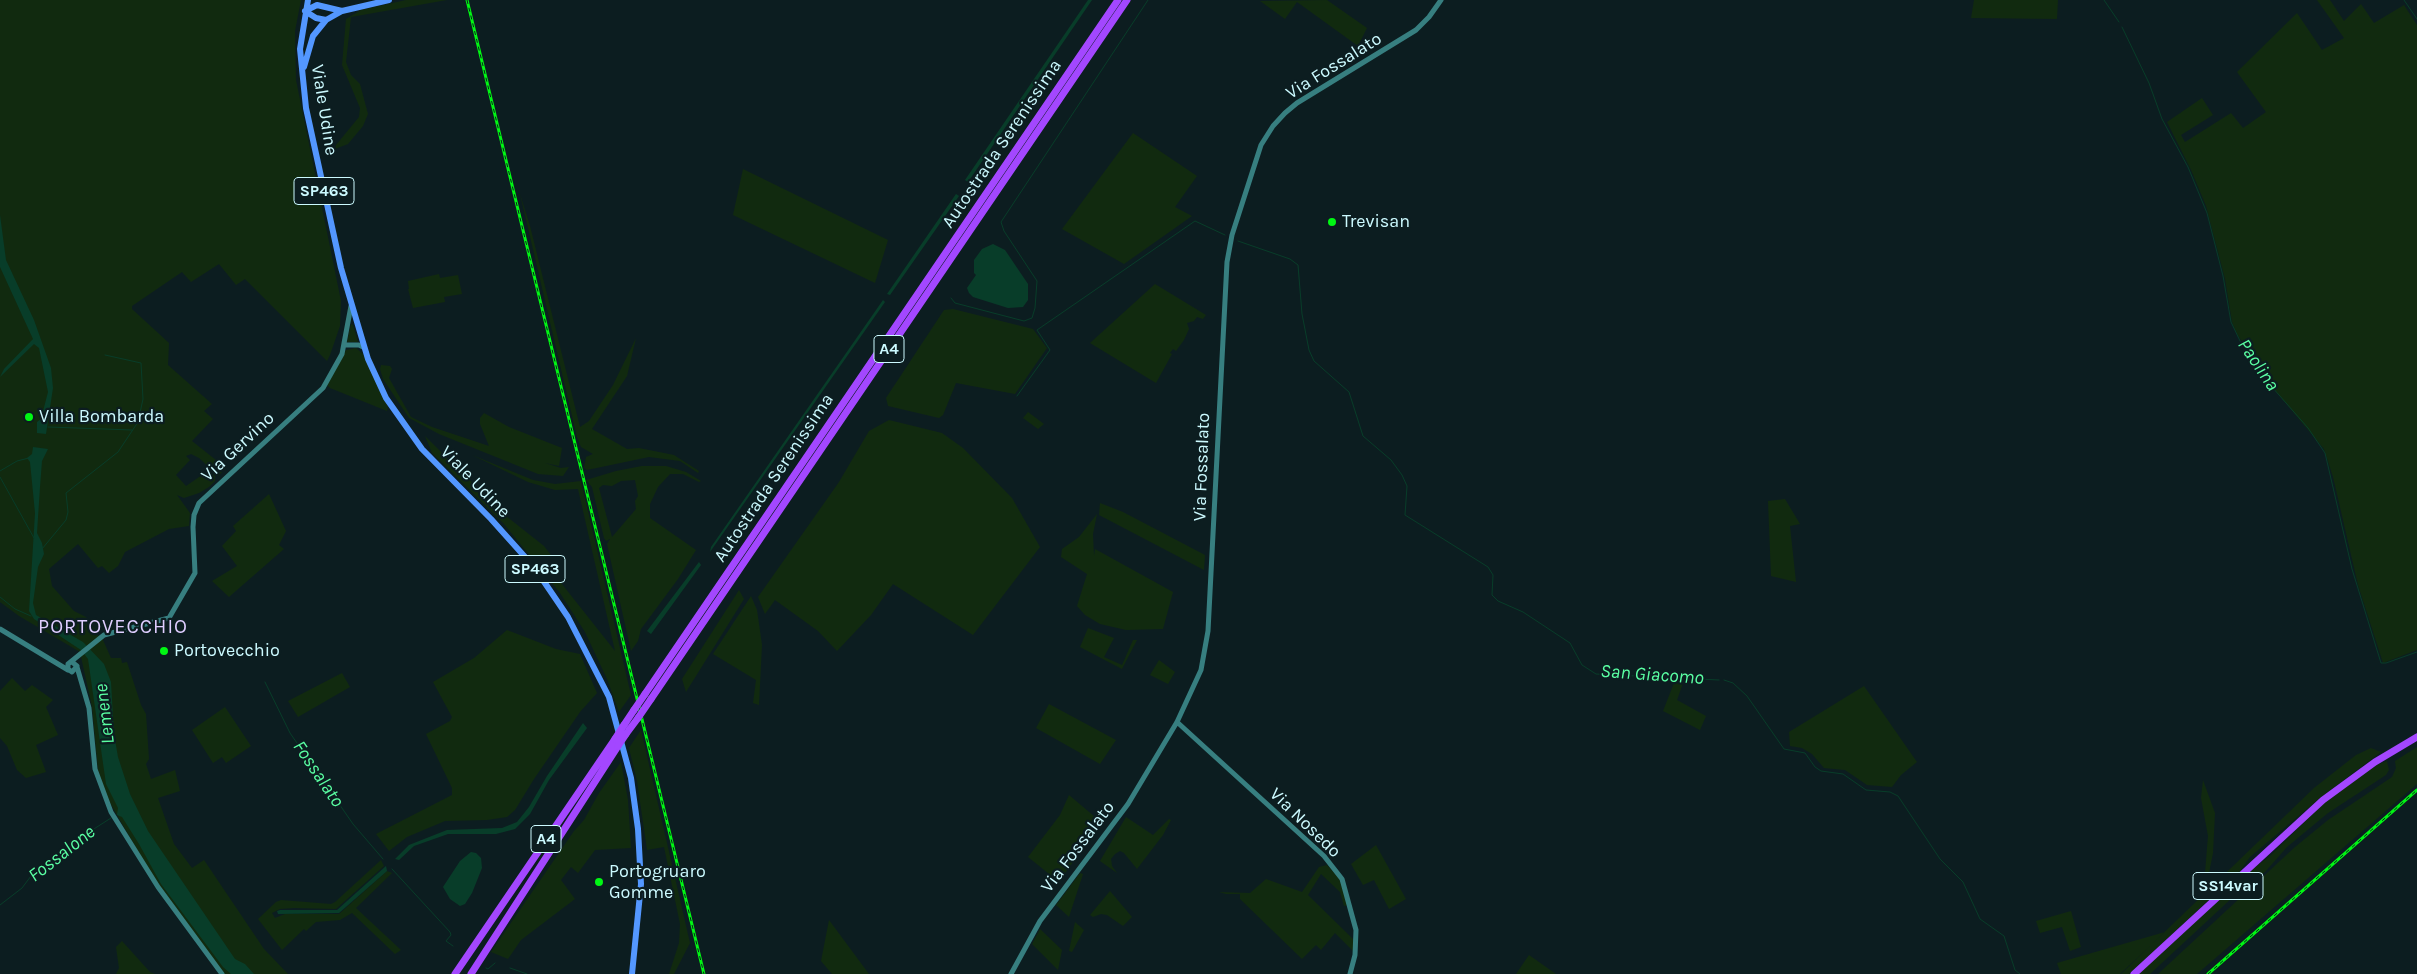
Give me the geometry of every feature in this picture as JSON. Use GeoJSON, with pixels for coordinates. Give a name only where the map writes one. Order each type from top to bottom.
{"type":"FeatureCollection","features":[{"type":"Feature","properties":{"kind":"highway","name":"Autostrada Serenissima"},"geometry":{"type":"LineString","coordinates":[[471,974],[638,718],[648,697],[1118,0]]}},
{"type":"Feature","properties":{"kind":"highway","name":"Autostrada Serenissima"},"geometry":{"type":"LineString","coordinates":[[455,974],[634,710],[648,697],[1127,0]]}},
{"type":"Feature","properties":{"kind":"highway","name":"SS14var"},"geometry":{"type":"LineString","coordinates":[[2134,974],[2297,823],[2346,783],[2376,762],[2417,738]]}},
{"type":"Feature","properties":{"kind":"main road","name":"Viale Udine"},"geometry":{"type":"LineString","coordinates":[[308,0],[300,49],[306,108],[351,306],[364,347],[386,398],[411,434],[438,467],[491,519],[534,567],[568,617],[609,697],[627,759],[638,828],[641,884],[632,974]]}},
{"type":"Feature","properties":{"kind":"main road"},"geometry":{"type":"LineString","coordinates":[[319,0],[323,6]]}},
{"type":"Feature","properties":{"kind":"main road"},"geometry":{"type":"LineString","coordinates":[[302,75],[313,36],[326,20],[342,11],[389,0]]}},
{"type":"Feature","properties":{"kind":"main road"},"geometry":{"type":"LineString","coordinates":[[305,11],[318,5],[342,11]]}},
{"type":"Feature","properties":{"kind":"main road"},"geometry":{"type":"LineString","coordinates":[[305,11],[316,18],[326,20]]}},
{"type":"Feature","properties":{"kind":"street","name":"Via Fossalato"},"geometry":{"type":"LineString","coordinates":[[1011,974],[1040,921],[1116,822],[1177,722],[1197,683],[1208,631],[1226,262],[1232,235],[1255,161],[1265,138],[1285,112],[1416,30],[1429,17],[1441,0]]}},
{"type":"Feature","properties":{"kind":"street","name":"Via Gervino"},"geometry":{"type":"LineString","coordinates":[[74,664],[81,653],[104,635],[168,618],[195,573],[193,527],[194,515],[199,503],[319,392],[334,370],[344,345],[351,306]]}},
{"type":"Feature","properties":{"kind":"street"},"geometry":{"type":"LineString","coordinates":[[344,345],[364,347]]}},
{"type":"Feature","properties":{"kind":"street"},"geometry":{"type":"LineString","coordinates":[[0,629],[59,664],[80,679]]}},
{"type":"Feature","properties":{"kind":"street"},"geometry":{"type":"LineString","coordinates":[[59,664],[74,664]]}},
{"type":"Feature","properties":{"kind":"street"},"geometry":{"type":"LineString","coordinates":[[70,671],[74,664]]}},
{"type":"Feature","properties":{"kind":"street"},"geometry":{"type":"LineString","coordinates":[[70,671],[75,670],[74,664]]}},
{"type":"Feature","properties":{"kind":"street"},"geometry":{"type":"LineString","coordinates":[[74,664],[89,708],[95,769],[114,817],[158,887],[222,974]]}},
{"type":"Feature","properties":{"kind":"street","name":"Via Nosedo"},"geometry":{"type":"LineString","coordinates":[[1177,722],[1324,856],[1342,879],[1356,930],[1355,955],[1350,974]]}},
{"type":"Feature","properties":{"kind":"shaded area"},"geometry":{"type":"Polygon","coordinates":[[[0,0],[301,0],[295,31],[296,80],[341,301],[340,326],[330,355],[327,361],[245,279],[236,285],[219,264],[191,282],[182,272],[132,306],[132,309],[169,343],[168,365],[212,404],[204,411],[213,419],[192,441],[226,468],[218,476],[199,458],[191,454],[186,456],[190,460],[176,475],[186,486],[205,473],[210,472],[215,476],[215,481],[199,493],[184,498],[177,495],[190,513],[189,526],[169,529],[125,552],[118,566],[109,573],[102,566],[98,568],[78,544],[49,569],[52,586],[74,611],[86,617],[95,629],[94,631],[103,640],[111,658],[121,658],[122,663],[127,662],[141,705],[146,714],[149,759],[146,764],[151,779],[175,770],[180,791],[158,798],[174,844],[192,868],[204,860],[264,949],[288,974],[224,974],[154,879],[106,796],[98,770],[92,707],[80,652],[19,616],[0,602],[0,0]]]}},
{"type":"Feature","properties":{"kind":"shaded area"},"geometry":{"type":"Polygon","coordinates":[[[406,0],[447,0],[351,17],[346,62],[351,75],[360,84],[368,114],[363,126],[348,144],[335,149],[336,145],[359,117],[360,108],[342,65],[346,19],[361,10],[406,0]]]}},
{"type":"Feature","properties":{"kind":"shaded area"},"geometry":{"type":"Polygon","coordinates":[[[1327,0],[1367,28],[1358,46],[1297,2],[1285,19],[1260,1],[1327,0]]]}},
{"type":"Feature","properties":{"kind":"shaded area"},"geometry":{"type":"Polygon","coordinates":[[[1974,0],[2058,0],[2057,19],[1971,18],[1974,0]]]}},
{"type":"Feature","properties":{"kind":"shaded area"},"geometry":{"type":"Polygon","coordinates":[[[2317,0],[2330,0],[2344,21],[2361,4],[2374,23],[2404,5],[2417,25],[2417,650],[2383,663],[2358,585],[2333,477],[2324,449],[2273,388],[2237,334],[2232,322],[2225,279],[2206,206],[2191,170],[2167,122],[2202,98],[2213,115],[2181,135],[2185,142],[2231,113],[2243,128],[2266,112],[2237,72],[2297,13],[2322,50],[2344,38],[2317,0]]]}},
{"type":"Feature","properties":{"kind":"shaded area"},"geometry":{"type":"Polygon","coordinates":[[[1133,133],[1197,176],[1175,207],[1192,216],[1124,264],[1062,229],[1133,133]]]}},
{"type":"Feature","properties":{"kind":"shaded area"},"geometry":{"type":"Polygon","coordinates":[[[743,169],[888,240],[875,283],[733,215],[743,169]]]}},
{"type":"Feature","properties":{"kind":"shaded area"},"geometry":{"type":"Polygon","coordinates":[[[520,194],[530,226],[580,427],[589,421],[613,385],[636,338],[627,376],[592,429],[627,449],[639,448],[674,455],[699,471],[698,473],[680,461],[649,457],[587,470],[584,468],[586,457],[593,454],[581,447],[577,437],[520,194]]]}},
{"type":"Feature","properties":{"kind":"shaded area"},"geometry":{"type":"Polygon","coordinates":[[[439,274],[440,278],[458,275],[462,294],[444,297],[445,302],[413,308],[408,281],[439,274]]]}},
{"type":"Feature","properties":{"kind":"shaded area"},"geometry":{"type":"Polygon","coordinates":[[[1155,284],[1206,315],[1203,319],[1197,317],[1194,321],[1187,323],[1189,329],[1184,340],[1176,351],[1173,349],[1170,353],[1172,354],[1156,383],[1090,343],[1155,284]]]}},
{"type":"Feature","properties":{"kind":"shaded area"},"geometry":{"type":"Polygon","coordinates":[[[953,309],[1033,329],[1047,348],[1015,394],[956,383],[943,415],[939,418],[888,406],[886,398],[944,310],[953,309]]]}},
{"type":"Feature","properties":{"kind":"shaded area"},"geometry":{"type":"Polygon","coordinates":[[[351,324],[353,325],[358,342],[347,342],[351,324]]]}},
{"type":"Feature","properties":{"kind":"shaded area"},"geometry":{"type":"Polygon","coordinates":[[[356,348],[363,354],[388,407],[387,411],[330,388],[327,385],[346,350],[356,348]]]}},
{"type":"Feature","properties":{"kind":"shaded area"},"geometry":{"type":"Polygon","coordinates":[[[381,365],[390,366],[392,369],[389,378],[411,417],[432,427],[489,446],[480,424],[480,418],[484,413],[509,427],[562,448],[559,466],[545,463],[561,468],[569,467],[563,476],[538,474],[439,434],[409,418],[383,379],[380,369],[381,365]]]}},
{"type":"Feature","properties":{"kind":"shaded area"},"geometry":{"type":"Polygon","coordinates":[[[1028,412],[1044,424],[1038,429],[1023,418],[1028,412]]]}},
{"type":"Feature","properties":{"kind":"shaded area"},"geometry":{"type":"Polygon","coordinates":[[[889,420],[942,433],[963,448],[1012,498],[1040,547],[973,635],[893,584],[871,615],[837,651],[818,631],[775,600],[765,614],[758,597],[839,482],[869,431],[889,420]]]}},
{"type":"Feature","properties":{"kind":"shaded area"},"geometry":{"type":"Polygon","coordinates":[[[425,436],[506,516],[544,546],[554,559],[550,569],[615,651],[578,489],[555,490],[528,482],[472,455],[533,480],[555,484],[581,481],[631,695],[619,712],[607,679],[585,632],[560,593],[504,524],[432,453],[425,436]]]}},
{"type":"Feature","properties":{"kind":"shaded area"},"geometry":{"type":"Polygon","coordinates":[[[642,466],[666,466],[686,472],[701,481],[699,482],[683,474],[670,474],[658,487],[650,504],[650,518],[696,550],[678,579],[641,629],[638,641],[631,651],[607,544],[610,539],[606,541],[604,538],[592,487],[586,480],[642,466]],[[635,480],[621,481],[612,486],[603,485],[599,488],[612,537],[636,509],[635,501],[638,496],[635,480]]]}},
{"type":"Feature","properties":{"kind":"shaded area"},"geometry":{"type":"Polygon","coordinates":[[[269,494],[286,531],[279,545],[284,549],[229,597],[212,581],[237,566],[222,546],[236,531],[233,526],[269,494]]]}},
{"type":"Feature","properties":{"kind":"shaded area"},"geometry":{"type":"Polygon","coordinates":[[[1785,499],[1800,524],[1790,526],[1796,582],[1771,576],[1768,501],[1785,499]]]}},
{"type":"Feature","properties":{"kind":"shaded area"},"geometry":{"type":"Polygon","coordinates":[[[1100,503],[1123,512],[1205,555],[1204,570],[1099,515],[1100,503]]]}},
{"type":"Feature","properties":{"kind":"shaded area"},"geometry":{"type":"Polygon","coordinates":[[[1097,514],[1093,534],[1094,556],[1095,549],[1173,592],[1163,629],[1126,630],[1100,624],[1085,615],[1077,606],[1087,574],[1061,557],[1062,549],[1079,537],[1097,514]]]}},
{"type":"Feature","properties":{"kind":"shaded area"},"geometry":{"type":"Polygon","coordinates":[[[739,590],[744,599],[686,692],[682,679],[739,590]]]}},
{"type":"Feature","properties":{"kind":"shaded area"},"geometry":{"type":"Polygon","coordinates":[[[751,596],[757,610],[762,645],[759,705],[753,703],[756,680],[713,654],[751,596]]]}},
{"type":"Feature","properties":{"kind":"shaded area"},"geometry":{"type":"Polygon","coordinates":[[[1088,628],[1114,638],[1104,657],[1122,665],[1133,640],[1137,640],[1122,669],[1080,647],[1088,628]]]}},
{"type":"Feature","properties":{"kind":"shaded area"},"geometry":{"type":"Polygon","coordinates":[[[507,630],[556,649],[580,654],[597,693],[580,712],[515,810],[507,817],[487,820],[445,821],[407,837],[389,851],[376,834],[452,795],[452,788],[426,734],[450,721],[452,717],[433,682],[474,658],[507,630]]]}},
{"type":"Feature","properties":{"kind":"shaded area"},"geometry":{"type":"Polygon","coordinates":[[[1159,660],[1175,672],[1168,684],[1150,675],[1159,660]]]}},
{"type":"Feature","properties":{"kind":"shaded area"},"geometry":{"type":"Polygon","coordinates":[[[342,673],[350,687],[298,717],[288,701],[342,673]]]}},
{"type":"Feature","properties":{"kind":"shaded area"},"geometry":{"type":"Polygon","coordinates":[[[12,678],[25,691],[32,685],[53,700],[46,707],[58,735],[36,745],[46,772],[26,778],[17,770],[7,746],[0,738],[0,691],[12,678]]]}},
{"type":"Feature","properties":{"kind":"shaded area"},"geometry":{"type":"Polygon","coordinates":[[[1674,683],[1683,683],[1677,700],[1706,716],[1700,730],[1663,711],[1674,683]]]}},
{"type":"Feature","properties":{"kind":"shaded area"},"geometry":{"type":"Polygon","coordinates":[[[1864,686],[1917,762],[1901,775],[1892,787],[1867,785],[1845,770],[1824,768],[1812,754],[1802,748],[1790,746],[1789,732],[1864,686]]]}},
{"type":"Feature","properties":{"kind":"shaded area"},"geometry":{"type":"Polygon","coordinates":[[[1049,704],[1116,740],[1100,764],[1036,728],[1049,704]]]}},
{"type":"Feature","properties":{"kind":"shaded area"},"geometry":{"type":"Polygon","coordinates":[[[225,707],[251,746],[226,763],[222,757],[213,763],[192,730],[225,707]]]}},
{"type":"Feature","properties":{"kind":"shaded area"},"geometry":{"type":"Polygon","coordinates":[[[641,730],[690,943],[674,974],[669,974],[679,943],[680,924],[664,847],[647,850],[637,781],[629,748],[641,730]]]}},
{"type":"Feature","properties":{"kind":"shaded area"},"geometry":{"type":"Polygon","coordinates":[[[2417,747],[2417,784],[2197,974],[2158,974],[2295,847],[2328,820],[2392,777],[2396,768],[2395,761],[2417,747]]]}},
{"type":"Feature","properties":{"kind":"shaded area"},"geometry":{"type":"Polygon","coordinates":[[[2371,748],[2381,752],[2321,797],[2250,857],[2240,871],[2129,974],[2121,974],[2314,788],[2356,755],[2371,748]]]}},
{"type":"Feature","properties":{"kind":"shaded area"},"geometry":{"type":"Polygon","coordinates":[[[2387,761],[2389,770],[2386,775],[2328,813],[2287,847],[2265,872],[2246,885],[2150,974],[2138,974],[2245,875],[2270,856],[2328,799],[2377,765],[2387,761]]]}},
{"type":"Feature","properties":{"kind":"shaded area"},"geometry":{"type":"Polygon","coordinates":[[[621,762],[628,800],[631,848],[595,850],[578,873],[571,867],[561,880],[575,899],[521,940],[508,959],[491,952],[574,831],[584,820],[599,793],[621,762]]]}},
{"type":"Feature","properties":{"kind":"shaded area"},"geometry":{"type":"Polygon","coordinates":[[[2203,780],[2215,813],[2213,853],[2207,883],[2204,885],[2208,836],[2201,798],[2203,780]]]}},
{"type":"Feature","properties":{"kind":"shaded area"},"geometry":{"type":"Polygon","coordinates":[[[1069,795],[1101,822],[1059,882],[1028,857],[1060,815],[1069,795]]]}},
{"type":"Feature","properties":{"kind":"shaded area"},"geometry":{"type":"Polygon","coordinates":[[[1126,817],[1153,835],[1169,819],[1171,820],[1163,835],[1137,869],[1124,853],[1120,851],[1115,854],[1111,859],[1112,866],[1117,873],[1100,861],[1126,817]]]}},
{"type":"Feature","properties":{"kind":"shaded area"},"geometry":{"type":"Polygon","coordinates":[[[1376,845],[1406,899],[1389,909],[1374,880],[1363,885],[1351,864],[1376,845]]]}},
{"type":"Feature","properties":{"kind":"shaded area"},"geometry":{"type":"Polygon","coordinates":[[[381,860],[384,866],[336,909],[294,908],[280,909],[272,913],[275,918],[285,914],[339,914],[387,871],[392,873],[356,908],[401,950],[395,954],[352,913],[340,920],[316,922],[306,931],[304,929],[282,950],[258,919],[276,902],[281,900],[331,904],[381,860]]]}},
{"type":"Feature","properties":{"kind":"shaded area"},"geometry":{"type":"Polygon","coordinates":[[[1327,865],[1339,878],[1348,905],[1344,906],[1340,892],[1321,874],[1308,895],[1353,939],[1353,951],[1335,933],[1321,950],[1316,945],[1302,959],[1240,899],[1240,894],[1219,892],[1250,893],[1266,879],[1302,892],[1319,867],[1327,865]]]}},
{"type":"Feature","properties":{"kind":"shaded area"},"geometry":{"type":"Polygon","coordinates":[[[1080,873],[1083,874],[1069,917],[1056,905],[1080,873]]]}},
{"type":"Feature","properties":{"kind":"shaded area"},"geometry":{"type":"Polygon","coordinates":[[[1110,891],[1132,917],[1123,926],[1107,915],[1101,914],[1093,917],[1090,915],[1110,891]]]}},
{"type":"Feature","properties":{"kind":"shaded area"},"geometry":{"type":"Polygon","coordinates":[[[2071,911],[2081,947],[2070,951],[2062,927],[2040,933],[2036,921],[2071,911]]]}},
{"type":"Feature","properties":{"kind":"shaded area"},"geometry":{"type":"Polygon","coordinates":[[[829,920],[869,974],[832,974],[821,961],[829,920]]]}},
{"type":"Feature","properties":{"kind":"shaded area"},"geometry":{"type":"Polygon","coordinates":[[[1075,922],[1084,930],[1072,952],[1069,951],[1075,922]]]}},
{"type":"Feature","properties":{"kind":"shaded area"},"geometry":{"type":"Polygon","coordinates":[[[1040,929],[1062,950],[1058,970],[1032,944],[1040,929]]]}},
{"type":"Feature","properties":{"kind":"shaded area"},"geometry":{"type":"Polygon","coordinates":[[[2165,932],[2120,974],[2061,974],[2057,963],[2165,932]]]}},
{"type":"Feature","properties":{"kind":"shaded area"},"geometry":{"type":"Polygon","coordinates":[[[122,941],[150,972],[155,974],[116,974],[119,968],[116,947],[122,941]]]}},
{"type":"Feature","properties":{"kind":"shaded area"},"geometry":{"type":"Polygon","coordinates":[[[1529,955],[1556,974],[1516,974],[1529,955]]]}},
{"type":"Feature","properties":{"kind":"water"},"geometry":{"type":"Polygon","coordinates":[[[1088,0],[1092,0],[968,182],[965,180],[1088,0]]]}},
{"type":"Feature","properties":{"kind":"water"},"geometry":{"type":"Polygon","coordinates":[[[956,194],[959,196],[890,295],[887,294],[956,194]]]}},
{"type":"Feature","properties":{"kind":"water"},"geometry":{"type":"Polygon","coordinates":[[[0,215],[6,260],[34,320],[51,368],[53,388],[46,434],[37,433],[37,422],[41,419],[48,392],[39,348],[34,344],[0,377],[4,369],[33,339],[0,267],[0,215]]]}},
{"type":"Feature","properties":{"kind":"water"},"geometry":{"type":"Polygon","coordinates":[[[993,244],[1005,250],[1028,284],[1028,300],[1023,307],[1008,308],[973,297],[969,293],[967,288],[976,275],[974,273],[974,260],[982,249],[993,244]]]}},
{"type":"Feature","properties":{"kind":"water"},"geometry":{"type":"Polygon","coordinates":[[[883,300],[885,302],[710,552],[711,547],[883,300]]]}},
{"type":"Feature","properties":{"kind":"water","name":"Lemene"},"geometry":{"type":"Polygon","coordinates":[[[33,447],[48,449],[42,461],[40,487],[37,533],[42,543],[44,554],[38,567],[33,603],[36,615],[83,642],[104,664],[111,682],[114,734],[118,757],[130,794],[148,831],[235,959],[245,964],[254,974],[231,974],[223,967],[161,884],[122,817],[117,815],[118,808],[106,784],[88,659],[81,650],[34,619],[29,611],[35,513],[30,462],[27,458],[32,454],[33,447]]]}},
{"type":"Feature","properties":{"kind":"water"},"geometry":{"type":"Polygon","coordinates":[[[699,562],[701,565],[651,634],[647,631],[699,562]]]}},
{"type":"Feature","properties":{"kind":"water"},"geometry":{"type":"Polygon","coordinates":[[[583,723],[587,728],[549,780],[530,814],[515,829],[496,834],[448,834],[414,846],[399,860],[395,859],[409,845],[447,830],[502,828],[517,822],[529,807],[547,776],[583,723]]]}},
{"type":"Feature","properties":{"kind":"water"},"geometry":{"type":"Polygon","coordinates":[[[471,852],[476,853],[481,858],[482,868],[472,893],[465,904],[460,906],[450,899],[443,887],[460,861],[471,852]]]}},
{"type":"Feature","properties":{"kind":"water"},"geometry":{"type":"Polygon","coordinates":[[[386,866],[387,871],[339,913],[278,914],[277,911],[280,910],[337,910],[386,866]]]}},
{"type":"Feature","properties":{"kind":"waterway"},"geometry":{"type":"LineString","coordinates":[[951,298],[955,303],[1024,321],[1032,318],[1035,308],[1037,281],[1004,231],[1001,222],[1148,0]]}},
{"type":"Feature","properties":{"kind":"waterway"},"geometry":{"type":"LineString","coordinates":[[2104,0],[2119,22]]}},
{"type":"Feature","properties":{"kind":"waterway"},"geometry":{"type":"LineString","coordinates":[[2404,0],[2417,19]]}},
{"type":"Feature","properties":{"kind":"waterway","name":"Paolina"},"geometry":{"type":"LineString","coordinates":[[2122,27],[2149,83],[2162,119],[2188,167],[2207,213],[2223,276],[2231,322],[2241,343],[2272,387],[2308,428],[2325,453],[2352,569],[2381,663],[2417,652]]}},
{"type":"Feature","properties":{"kind":"waterway"},"geometry":{"type":"LineString","coordinates":[[1017,396],[1050,350],[1037,330],[1195,221],[1225,235]]}},
{"type":"Feature","properties":{"kind":"waterway","name":"San Giacomo"},"geometry":{"type":"LineString","coordinates":[[1238,241],[1290,259],[1298,265],[1302,314],[1309,350],[1314,361],[1349,392],[1363,436],[1391,460],[1402,475],[1407,486],[1405,515],[1488,567],[1493,575],[1492,595],[1498,601],[1523,612],[1570,643],[1582,665],[1596,674],[1719,680]]}},
{"type":"Feature","properties":{"kind":"waterway","name":"Portovecchio"},"geometry":{"type":"LineString","coordinates":[[42,549],[66,520],[68,512],[66,493],[118,452],[138,422],[143,399],[141,363],[105,355]]}},
{"type":"Feature","properties":{"kind":"waterway"},"geometry":{"type":"LineString","coordinates":[[48,427],[132,430]]}},
{"type":"Feature","properties":{"kind":"waterway"},"geometry":{"type":"LineString","coordinates":[[0,471],[17,461],[29,458]]}},
{"type":"Feature","properties":{"kind":"waterway"},"geometry":{"type":"LineString","coordinates":[[0,477],[34,538]]}},
{"type":"Feature","properties":{"kind":"waterway"},"geometry":{"type":"LineString","coordinates":[[0,597],[15,609],[31,616]]}},
{"type":"Feature","properties":{"kind":"waterway","name":"San Giacomo"},"geometry":{"type":"LineString","coordinates":[[1724,680],[1733,683],[1747,696],[1784,749],[1805,753],[1815,767],[1821,771],[1843,774],[1866,790],[1890,792],[1898,796],[1940,859],[1963,882],[1980,919],[2004,936],[2015,970],[2020,974]]}},
{"type":"Feature","properties":{"kind":"waterway","name":"Fossalato"},"geometry":{"type":"LineString","coordinates":[[265,682],[290,733],[353,824],[383,859]]}},
{"type":"Feature","properties":{"kind":"waterway","name":"Fossalone"},"geometry":{"type":"LineString","coordinates":[[0,905],[22,888],[31,876],[61,850],[111,818]]}},
{"type":"Feature","properties":{"kind":"waterway","name":"Fossalato"},"geometry":{"type":"LineString","coordinates":[[392,869],[450,932],[451,935],[446,941],[453,946]]}},
{"type":"Feature","properties":{"kind":"waterway","name":"Fossalato"},"geometry":{"type":"LineString","coordinates":[[486,968],[488,969],[495,963]]}},
{"type":"Feature","properties":{"kind":"waterway","name":"Fossalato"},"geometry":{"type":"LineString","coordinates":[[510,968],[527,974]]}},
{"type":"Feature","properties":{"kind":"railway"},"geometry":{"type":"LineString","coordinates":[[467,0],[704,974]]}},
{"type":"Feature","properties":{"kind":"railway"},"geometry":{"type":"LineString","coordinates":[[2208,974],[2417,790]]}},
{"type":"Feature","properties":{"kind":"place","name":"Trevisan"},"geometry":{"type":"Point","coordinates":[1332,222]}},
{"type":"Feature","properties":{"kind":"place","name":"Villa Bombarda"},"geometry":{"type":"Point","coordinates":[29,417]}},
{"type":"Feature","properties":{"kind":"place","name":"Portovecchio"},"geometry":{"type":"Point","coordinates":[164,651]}},
{"type":"Feature","properties":{"kind":"place","name":"Portogruaro Gomme"},"geometry":{"type":"Point","coordinates":[599,882]}},
{"type":"Feature","properties":{"kind":"district","name":"PORTOVECCHIO"},"geometry":{"type":"Point","coordinates":[113,627]}}]}
